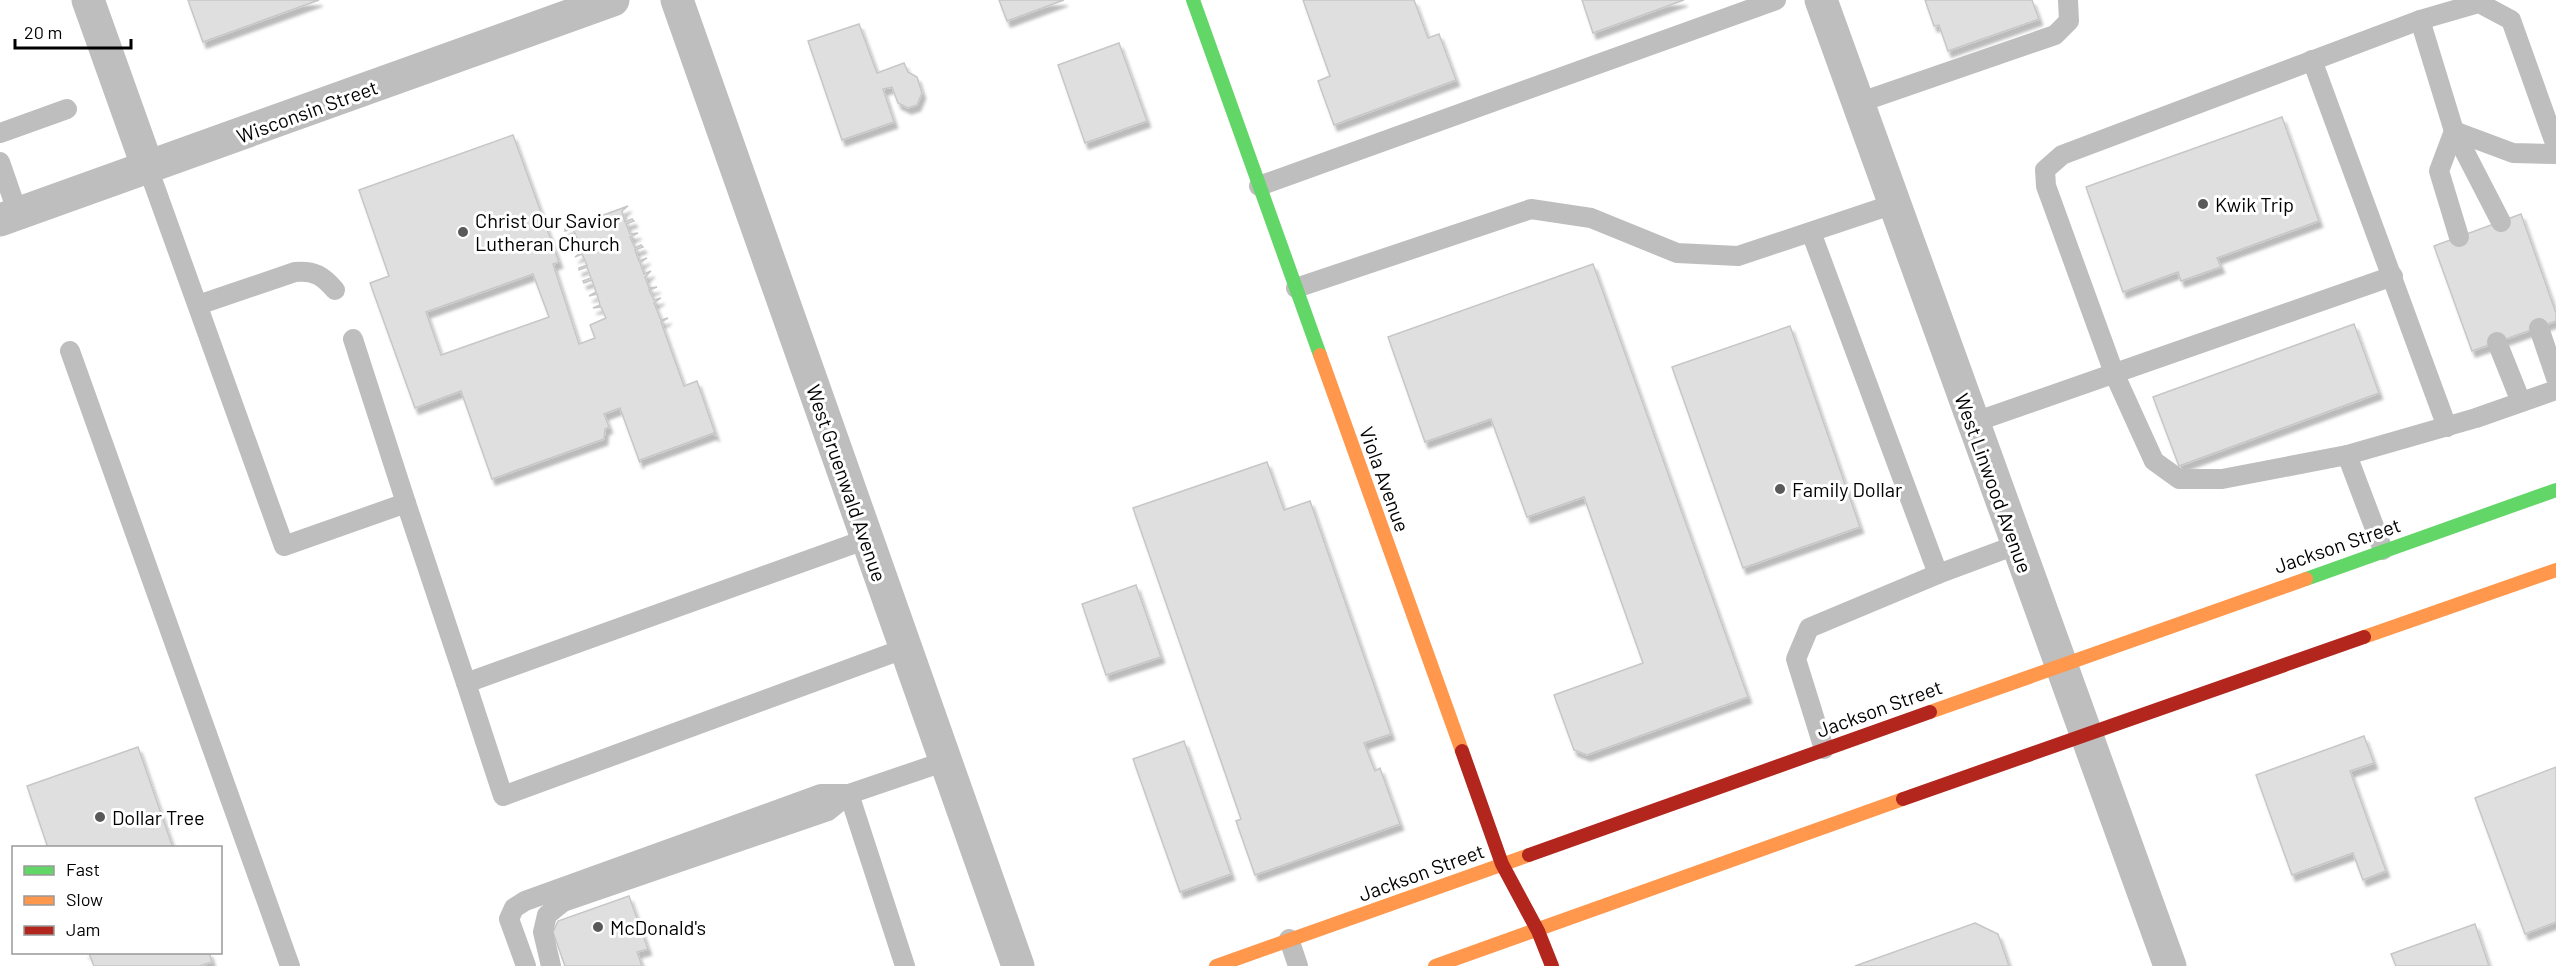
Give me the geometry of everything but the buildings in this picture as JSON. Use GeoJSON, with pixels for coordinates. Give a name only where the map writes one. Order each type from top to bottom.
{"type":"FeatureCollection","features":[{"type":"Feature","properties":{"kind":"main road","name":"Viola Avenue"},"geometry":{"type":"LineString","coordinates":[[1193,0],[1502,864],[1538,931],[1552,966]]}},
{"type":"Feature","properties":{"kind":"main road","name":"Jackson Street"},"geometry":{"type":"LineString","coordinates":[[1216,966],[2060,664],[2556,490]]}},
{"type":"Feature","properties":{"kind":"main road"},"geometry":{"type":"LineString","coordinates":[[1435,966],[2086,734],[2556,570]]}},
{"type":"Feature","properties":{"kind":"street"},"geometry":{"type":"LineString","coordinates":[[88,0],[148,168]]}},
{"type":"Feature","properties":{"kind":"street","name":"Wisconsin Street"},"geometry":{"type":"LineString","coordinates":[[9,217],[613,0]]}},
{"type":"Feature","properties":{"kind":"street","name":"West Gruenwald Avenue"},"geometry":{"type":"LineString","coordinates":[[677,0],[1018,966]]}},
{"type":"Feature","properties":{"kind":"street","name":"West Linwood Avenue"},"geometry":{"type":"LineString","coordinates":[[1821,0],[2170,966]]}},
{"type":"Feature","properties":{"kind":"lane"},"geometry":{"type":"LineString","coordinates":[[1259,186],[1776,0]]}},
{"type":"Feature","properties":{"kind":"lane"},"geometry":{"type":"LineString","coordinates":[[1857,103],[2055,35],[2069,21],[2068,0]]}},
{"type":"Feature","properties":{"kind":"lane"},"geometry":{"type":"LineString","coordinates":[[2556,146],[2511,20],[2479,3],[2420,20],[2062,155],[2045,170],[2046,186],[2114,373],[2154,461],[2179,479],[2222,479],[2347,455],[2447,427],[2556,390]]}},
{"type":"Feature","properties":{"kind":"lane"},"geometry":{"type":"LineString","coordinates":[[2420,20],[2454,131],[2501,222]]}},
{"type":"Feature","properties":{"kind":"lane"},"geometry":{"type":"LineString","coordinates":[[2312,60],[2447,427]]}},
{"type":"Feature","properties":{"kind":"lane"},"geometry":{"type":"LineString","coordinates":[[0,133],[67,109]]}},
{"type":"Feature","properties":{"kind":"lane"},"geometry":{"type":"LineString","coordinates":[[2454,131],[2513,153],[2556,154]]}},
{"type":"Feature","properties":{"kind":"lane"},"geometry":{"type":"LineString","coordinates":[[2454,131],[2439,171],[2458,237]]}},
{"type":"Feature","properties":{"kind":"lane"},"geometry":{"type":"LineString","coordinates":[[0,162],[9,217]]}},
{"type":"Feature","properties":{"kind":"lane"},"geometry":{"type":"LineString","coordinates":[[148,168],[284,546],[406,503]]}},
{"type":"Feature","properties":{"kind":"lane"},"geometry":{"type":"LineString","coordinates":[[1296,288],[1531,209],[1590,218],[1677,253],[1738,256],[1894,204]]}},
{"type":"Feature","properties":{"kind":"lane"},"geometry":{"type":"LineString","coordinates":[[1811,232],[1938,574]]}},
{"type":"Feature","properties":{"kind":"lane"},"geometry":{"type":"LineString","coordinates":[[198,305],[295,272],[308,271],[323,276],[335,290]]}},
{"type":"Feature","properties":{"kind":"lane"},"geometry":{"type":"LineString","coordinates":[[1972,423],[2392,276]]}},
{"type":"Feature","properties":{"kind":"lane"},"geometry":{"type":"LineString","coordinates":[[2539,328],[2556,378]]}},
{"type":"Feature","properties":{"kind":"lane"},"geometry":{"type":"LineString","coordinates":[[353,339],[503,796],[906,648]]}},
{"type":"Feature","properties":{"kind":"lane"},"geometry":{"type":"LineString","coordinates":[[2497,342],[2521,402]]}},
{"type":"Feature","properties":{"kind":"lane"},"geometry":{"type":"LineString","coordinates":[[70,351],[290,966]]}},
{"type":"Feature","properties":{"kind":"lane"},"geometry":{"type":"LineString","coordinates":[[2347,455],[2383,550]]}},
{"type":"Feature","properties":{"kind":"lane"},"geometry":{"type":"LineString","coordinates":[[466,683],[867,539]]}},
{"type":"Feature","properties":{"kind":"lane"},"geometry":{"type":"LineString","coordinates":[[1824,749],[1796,659],[1809,628],[1938,574],[2016,545]]}},
{"type":"Feature","properties":{"kind":"lane"},"geometry":{"type":"LineString","coordinates":[[526,966],[509,919],[514,908],[525,901],[821,794],[849,794],[946,761]]}},
{"type":"Feature","properties":{"kind":"lane"},"geometry":{"type":"LineString","coordinates":[[551,966],[543,932],[546,915],[563,902],[828,811],[849,794]]}},
{"type":"Feature","properties":{"kind":"lane"},"geometry":{"type":"LineString","coordinates":[[849,794],[905,966]]}},
{"type":"Feature","properties":{"kind":"lane"},"geometry":{"type":"LineString","coordinates":[[1289,939],[1298,966]]}},
{"type":"Feature","properties":{"kind":"traffic: fast"},"geometry":{"type":"LineString","coordinates":[[1193,0],[1320,355]]}},
{"type":"Feature","properties":{"kind":"traffic: fast"},"geometry":{"type":"LineString","coordinates":[[2306,579],[2556,490]]}},
{"type":"Feature","properties":{"kind":"traffic: slow"},"geometry":{"type":"LineString","coordinates":[[1320,355],[1462,751]]}},
{"type":"Feature","properties":{"kind":"traffic: slow"},"geometry":{"type":"LineString","coordinates":[[2364,637],[2556,570]]}},
{"type":"Feature","properties":{"kind":"traffic: slow"},"geometry":{"type":"LineString","coordinates":[[1930,712],[2306,579]]}},
{"type":"Feature","properties":{"kind":"traffic: slow"},"geometry":{"type":"LineString","coordinates":[[1435,966],[1903,799]]}},
{"type":"Feature","properties":{"kind":"traffic: slow"},"geometry":{"type":"LineString","coordinates":[[1216,966],[1529,855]]}},
{"type":"Feature","properties":{"kind":"traffic: jam"},"geometry":{"type":"LineString","coordinates":[[1903,799],[2364,637]]}},
{"type":"Feature","properties":{"kind":"traffic: jam"},"geometry":{"type":"LineString","coordinates":[[1529,855],[1930,712]]}},
{"type":"Feature","properties":{"kind":"traffic: jam"},"geometry":{"type":"LineString","coordinates":[[1462,751],[1502,864],[1538,931],[1552,966]]}},
{"type":"Feature","properties":{"kind":"place","name":"Kwik Trip"},"geometry":{"type":"Point","coordinates":[2203,204]}},
{"type":"Feature","properties":{"kind":"place","name":"Christ Our Savior Lutheran Church"},"geometry":{"type":"Point","coordinates":[463,232]}},
{"type":"Feature","properties":{"kind":"place","name":"Family Dollar"},"geometry":{"type":"Point","coordinates":[1780,489]}},
{"type":"Feature","properties":{"kind":"place","name":"Dollar Tree"},"geometry":{"type":"Point","coordinates":[100,817]}},
{"type":"Feature","properties":{"kind":"place","name":"McDonald's"},"geometry":{"type":"Point","coordinates":[598,927]}}]}
